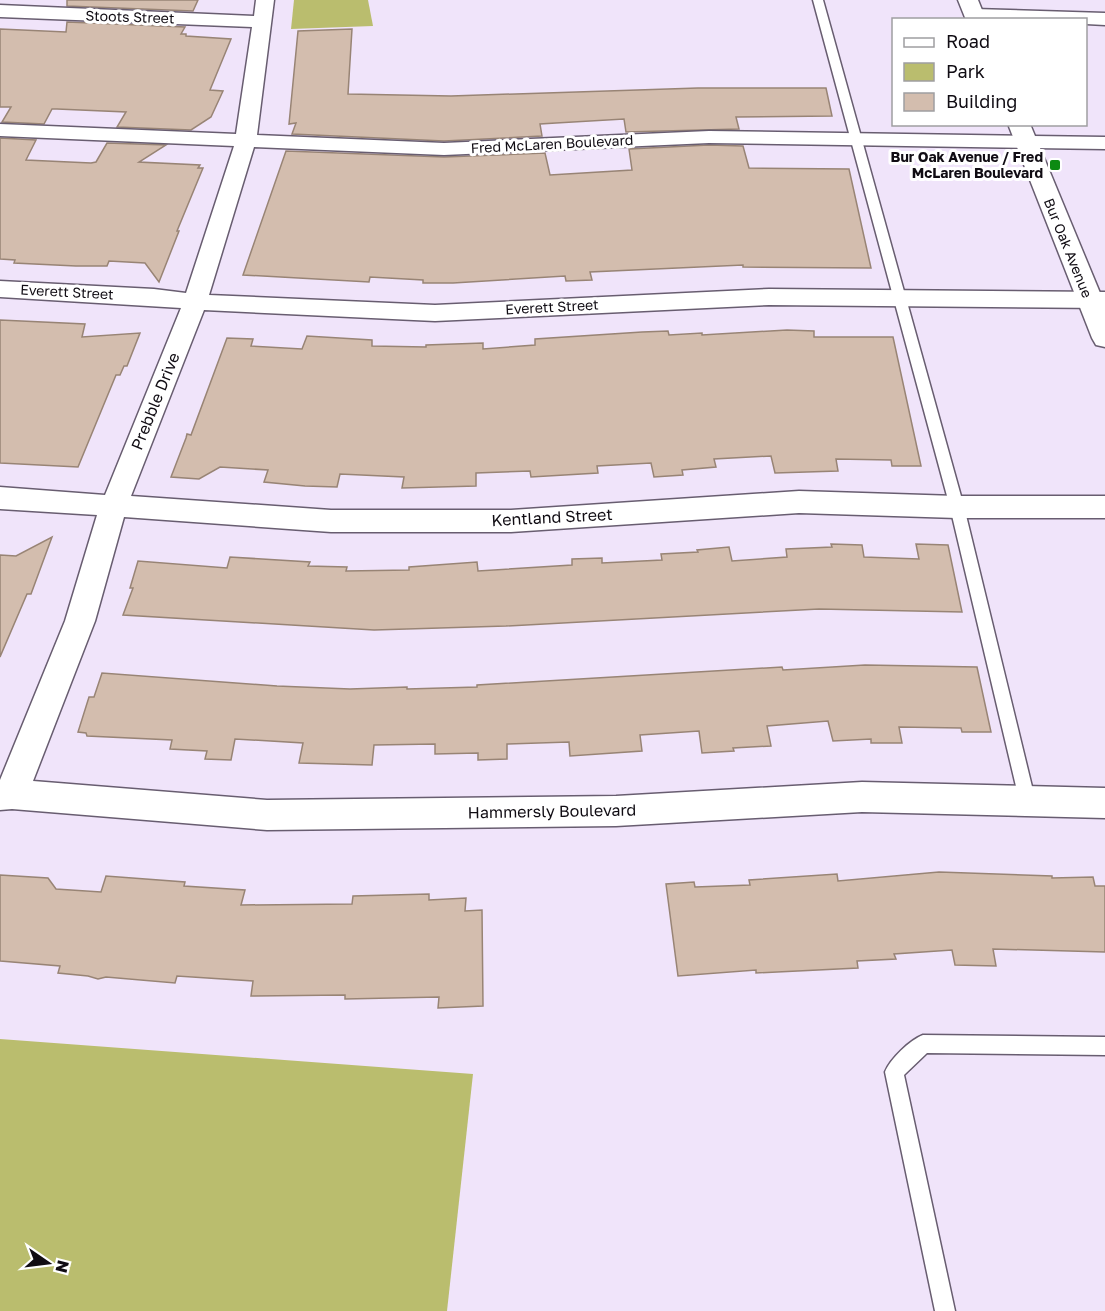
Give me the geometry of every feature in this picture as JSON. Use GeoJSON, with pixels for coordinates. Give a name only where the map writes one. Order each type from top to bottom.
{"type":"FeatureCollection","features":[{"type":"Feature","properties":{"kind":"street","name":"Prebble Drive"},"geometry":{"type":"LineString","coordinates":[[6,794],[80,621],[114,504],[195,302],[246,140],[265,0]]}},
{"type":"Feature","properties":{"kind":"street","name":"Stoots Street"},"geometry":{"type":"LineString","coordinates":[[0,11],[261,22]]}},
{"type":"Feature","properties":{"kind":"street"},"geometry":{"type":"LineString","coordinates":[[973,12],[1086,18]]}},
{"type":"Feature","properties":{"kind":"street"},"geometry":{"type":"LineString","coordinates":[[1087,18],[1105,19]]}},
{"type":"Feature","properties":{"kind":"street","name":"Fred McLaren Boulevard"},"geometry":{"type":"LineString","coordinates":[[0,130],[444,149],[709,137],[856,140],[1023,134],[1105,144]]}},
{"type":"Feature","properties":{"kind":"street","name":"Bur Oak Avenue"},"geometry":{"type":"LineString","coordinates":[[1023,134],[1097,300],[1105,338]]}},
{"type":"Feature","properties":{"kind":"street","name":"Everett Street"},"geometry":{"type":"LineString","coordinates":[[0,288],[154,297],[195,302],[435,313],[769,297],[1097,300]]}},
{"type":"Feature","properties":{"kind":"street","name":"Kentland Street"},"geometry":{"type":"LineString","coordinates":[[0,498],[114,504],[331,521],[511,521],[799,502],[957,507],[1105,507]]}},
{"type":"Feature","properties":{"kind":"street","name":"Hammersly Boulevard"},"geometry":{"type":"LineString","coordinates":[[6,794],[267,814],[616,811],[862,797],[1027,799],[1105,803]]}},
{"type":"Feature","properties":{"kind":"lane"},"geometry":{"type":"LineString","coordinates":[[818,0],[957,507],[1027,799]]}},
{"type":"Feature","properties":{"kind":"lane"},"geometry":{"type":"LineString","coordinates":[[945,1311],[894,1072],[923,1044],[1105,1046]]}},
{"type":"Feature","properties":{"kind":"green space"},"geometry":{"type":"Polygon","coordinates":[[[294,0],[368,0],[373,26],[291,29],[294,0]]]}},
{"type":"Feature","properties":{"kind":"green space"},"geometry":{"type":"Polygon","coordinates":[[[0,1039],[473,1074],[447,1311],[0,1311],[0,1039]]]}},
{"type":"Feature","properties":{"kind":"building"},"geometry":{"type":"Polygon","coordinates":[[[67,0],[198,0],[193,11],[67,6],[67,0]]]}},
{"type":"Feature","properties":{"kind":"building"},"geometry":{"type":"Polygon","coordinates":[[[67,22],[185,27],[181,34],[186,34],[186,36],[231,39],[210,90],[223,91],[211,117],[191,130],[117,127],[126,112],[57,109],[52,109],[44,124],[2,122],[11,107],[0,107],[0,29],[66,32],[67,22]]]}},
{"type":"Feature","properties":{"kind":"building"},"geometry":{"type":"Polygon","coordinates":[[[352,29],[348,94],[451,96],[698,88],[826,88],[832,116],[736,117],[739,129],[626,132],[624,119],[540,124],[542,136],[444,141],[292,134],[296,123],[289,124],[298,31],[352,29]]]}},
{"type":"Feature","properties":{"kind":"building"},"geometry":{"type":"Polygon","coordinates":[[[0,138],[36,140],[26,160],[96,162],[107,143],[166,145],[139,162],[200,165],[198,168],[203,168],[159,282],[145,263],[109,261],[107,266],[76,266],[14,263],[15,260],[0,259],[0,138]]]}},
{"type":"Feature","properties":{"kind":"building"},"geometry":{"type":"Polygon","coordinates":[[[709,145],[743,146],[749,168],[849,169],[871,268],[743,267],[743,265],[590,272],[592,280],[566,281],[565,276],[453,283],[423,283],[423,280],[370,277],[369,282],[243,275],[286,151],[444,157],[545,153],[550,175],[632,170],[629,149],[709,145]]]}},
{"type":"Feature","properties":{"kind":"building"},"geometry":{"type":"Polygon","coordinates":[[[0,320],[85,324],[82,337],[140,333],[127,366],[124,366],[120,375],[116,375],[78,467],[0,463],[0,320]]]}},
{"type":"Feature","properties":{"kind":"building"},"geometry":{"type":"Polygon","coordinates":[[[787,330],[814,331],[814,337],[893,337],[921,466],[892,466],[891,460],[836,459],[838,471],[775,473],[771,456],[714,459],[716,467],[682,470],[683,475],[654,477],[651,463],[597,466],[598,473],[531,477],[530,471],[476,473],[476,486],[402,488],[404,477],[340,474],[337,487],[305,486],[264,482],[268,470],[220,467],[199,479],[171,477],[187,434],[191,435],[227,338],[253,339],[251,346],[302,349],[307,336],[372,340],[372,346],[426,347],[426,345],[483,343],[483,349],[535,345],[535,339],[642,332],[668,331],[669,335],[702,333],[702,335],[787,330]]]}},
{"type":"Feature","properties":{"kind":"building"},"geometry":{"type":"Polygon","coordinates":[[[52,537],[31,594],[27,594],[0,657],[0,555],[16,556],[52,537]]]}},
{"type":"Feature","properties":{"kind":"building"},"geometry":{"type":"Polygon","coordinates":[[[831,544],[862,545],[864,557],[919,559],[916,544],[948,545],[962,612],[819,609],[506,626],[374,630],[123,615],[133,588],[130,588],[138,561],[227,568],[230,557],[310,562],[308,566],[347,567],[346,571],[409,570],[409,567],[477,562],[478,571],[572,565],[572,559],[602,558],[602,563],[662,560],[661,554],[729,547],[732,561],[787,557],[786,549],[832,547],[831,544]]]}},
{"type":"Feature","properties":{"kind":"building"},"geometry":{"type":"Polygon","coordinates":[[[865,665],[977,667],[991,732],[962,732],[961,728],[899,727],[902,743],[871,743],[871,739],[833,741],[828,721],[767,726],[771,746],[733,748],[734,751],[702,753],[699,731],[640,735],[642,751],[570,756],[569,742],[507,744],[507,759],[478,760],[478,753],[435,754],[435,744],[374,745],[372,765],[299,763],[303,743],[235,739],[231,760],[205,759],[207,751],[170,749],[172,740],[87,736],[86,733],[78,732],[89,697],[94,697],[102,673],[277,686],[350,689],[407,687],[407,689],[477,687],[477,685],[782,667],[783,670],[865,665]]]}},
{"type":"Feature","properties":{"kind":"building"},"geometry":{"type":"Polygon","coordinates":[[[939,872],[1052,876],[1052,878],[1093,877],[1095,886],[1105,886],[1105,952],[993,949],[996,966],[955,965],[952,950],[894,954],[896,959],[857,961],[858,968],[756,973],[756,970],[678,976],[666,884],[694,882],[695,887],[750,885],[749,880],[837,874],[838,881],[939,872]]]}},
{"type":"Feature","properties":{"kind":"building"},"geometry":{"type":"Polygon","coordinates":[[[0,875],[48,878],[56,889],[101,892],[106,876],[185,882],[184,886],[245,890],[241,905],[352,904],[353,896],[429,894],[429,900],[466,898],[465,911],[482,910],[483,1006],[438,1008],[439,997],[345,999],[345,995],[251,996],[253,981],[177,976],[175,983],[106,977],[98,979],[58,973],[60,966],[0,961],[0,875]]]}},
{"type":"Feature","properties":{"kind":"place","name":"Bur Oak Avenue / Fred McLaren Boulevard"},"geometry":{"type":"Point","coordinates":[1055,165]}}]}
